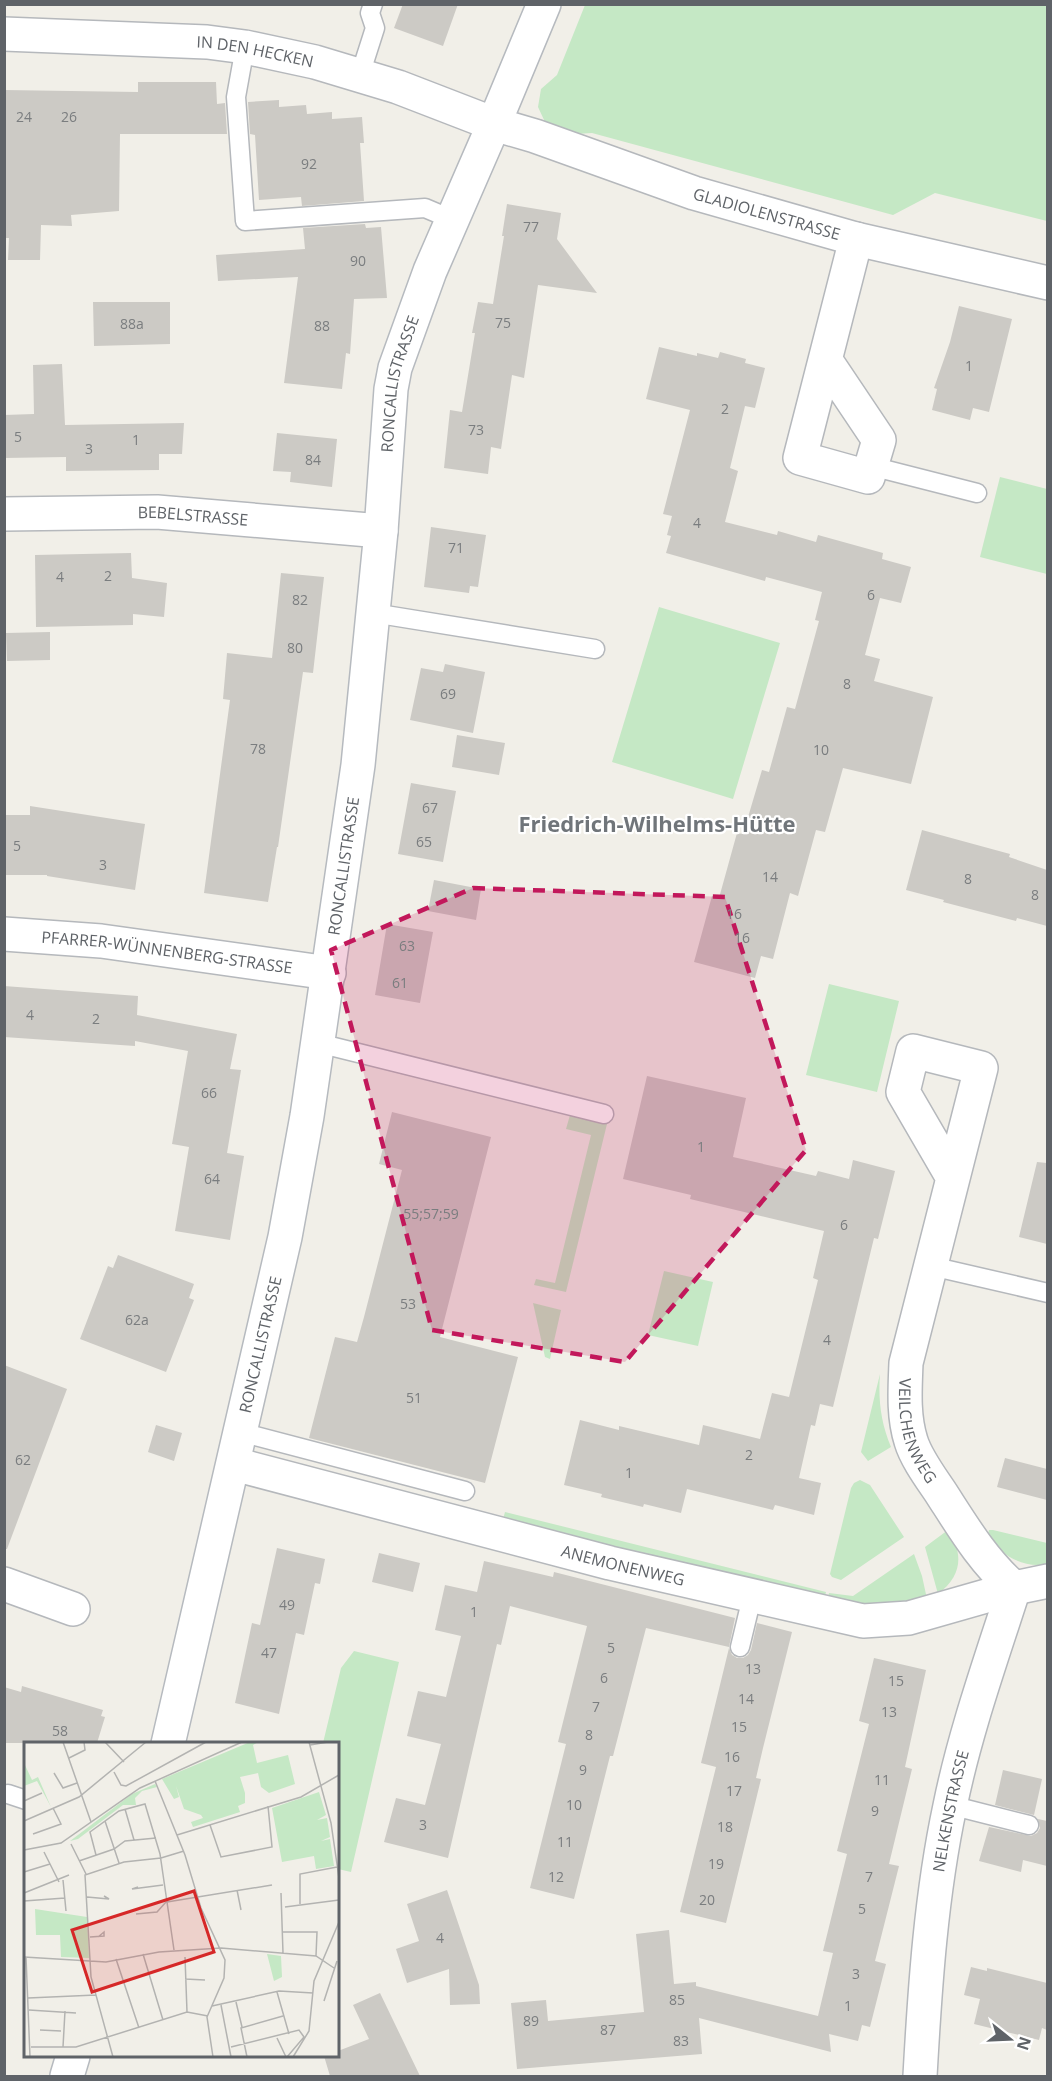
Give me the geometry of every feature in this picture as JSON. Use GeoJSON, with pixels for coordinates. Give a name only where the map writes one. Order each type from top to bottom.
{"type":"FeatureCollection","features":[{"type":"Feature","properties":{"kind":"street","name":"RONCALLISTRASSE"},"geometry":{"type":"LineString","coordinates":[[168,1742],[285,1237],[318,1043],[358,765],[381,531],[391,389],[395,368],[430,271],[544,4]]}},
{"type":"Feature","properties":{"kind":"street","name":"IN DEN HECKEN"},"geometry":{"type":"LineString","coordinates":[[4,34],[196,41],[244,47],[315,62],[399,87],[494,124]]}},
{"type":"Feature","properties":{"kind":"street","name":"GLADIOLENSTRASSE"},"geometry":{"type":"LineString","coordinates":[[494,124],[535,136],[694,193],[856,239],[1047,283]]}},
{"type":"Feature","properties":{"kind":"street"},"geometry":{"type":"LineString","coordinates":[[826,362],[879,440],[868,477],[800,458],[856,239]]}},
{"type":"Feature","properties":{"kind":"street","name":"BEBELSTRASSE"},"geometry":{"type":"LineString","coordinates":[[4,514],[157,512],[381,531]]}},
{"type":"Feature","properties":{"kind":"street","name":"PFARRER-WÜNNENBERG-STRASSE"},"geometry":{"type":"LineString","coordinates":[[4,934],[101,941],[329,973]]}},
{"type":"Feature","properties":{"kind":"street","name":"VEILCHENWEG"},"geometry":{"type":"LineString","coordinates":[[953,1178],[906,1363],[904,1402],[911,1442],[931,1478],[977,1550],[1014,1588]]}},
{"type":"Feature","properties":{"kind":"street","name":"ANEMONENWEG"},"geometry":{"type":"LineString","coordinates":[[234,1464],[610,1563],[863,1621],[909,1618],[1014,1588]]}},
{"type":"Feature","properties":{"kind":"street"},"geometry":{"type":"LineString","coordinates":[[1014,1588],[1047,1581]]}},
{"type":"Feature","properties":{"kind":"street"},"geometry":{"type":"LineString","coordinates":[[4,1584],[73,1609]]}},
{"type":"Feature","properties":{"kind":"street","name":"NELKENSTRASSE"},"geometry":{"type":"LineString","coordinates":[[920,2076],[926,1974],[950,1805],[976,1707],[1014,1588]]}},
{"type":"Feature","properties":{"kind":"street"},"geometry":{"type":"LineString","coordinates":[[67,2076],[72,2057]]}},
{"type":"Feature","properties":{"kind":"lane"},"geometry":{"type":"LineString","coordinates":[[360,75],[375,28],[370,14],[373,4]]}},
{"type":"Feature","properties":{"kind":"lane"},"geometry":{"type":"LineString","coordinates":[[244,47],[236,97],[246,221],[425,208],[452,219]]}},
{"type":"Feature","properties":{"kind":"lane"},"geometry":{"type":"LineString","coordinates":[[871,466],[977,493]]}},
{"type":"Feature","properties":{"kind":"lane"},"geometry":{"type":"LineString","coordinates":[[373,613],[595,649]]}},
{"type":"Feature","properties":{"kind":"lane"},"geometry":{"type":"LineString","coordinates":[[318,1043],[604,1114]]}},
{"type":"Feature","properties":{"kind":"lane"},"geometry":{"type":"LineString","coordinates":[[931,1266],[1047,1293]]}},
{"type":"Feature","properties":{"kind":"lane"},"geometry":{"type":"LineString","coordinates":[[240,1432],[465,1491]]}},
{"type":"Feature","properties":{"kind":"lane"},"geometry":{"type":"LineString","coordinates":[[740,1647],[752,1597]]}},
{"type":"Feature","properties":{"kind":"lane"},"geometry":{"type":"LineString","coordinates":[[950,1805],[1029,1825]]}},
{"type":"Feature","properties":{"kind":"highlighted area"},"geometry":{"type":"Polygon","coordinates":[[[473,888],[725,897],[806,1150],[625,1362],[432,1330],[331,950],[473,888]]]}},
{"type":"Feature","properties":{"kind":"green space"},"geometry":{"type":"Polygon","coordinates":[[[585,5],[1047,5],[1047,221],[935,193],[893,215],[592,133],[576,134],[545,122],[538,107],[541,89],[557,75],[585,5]]]}},
{"type":"Feature","properties":{"kind":"green space"},"geometry":{"type":"Polygon","coordinates":[[[1000,477],[1047,489],[1047,574],[980,557],[1000,477]]]}},
{"type":"Feature","properties":{"kind":"green space"},"geometry":{"type":"Polygon","coordinates":[[[659,607],[780,643],[733,799],[612,762],[659,607]]]}},
{"type":"Feature","properties":{"kind":"green space"},"geometry":{"type":"Polygon","coordinates":[[[829,984],[899,1001],[877,1092],[806,1075],[829,984]]]}},
{"type":"Feature","properties":{"kind":"green space"},"geometry":{"type":"Polygon","coordinates":[[[570,1115],[607,1124],[566,1292],[534,1285],[536,1279],[555,1283],[591,1135],[566,1129],[570,1115]]]}},
{"type":"Feature","properties":{"kind":"green space"},"geometry":{"type":"Polygon","coordinates":[[[664,1271],[713,1282],[698,1346],[648,1335],[664,1271]]]}},
{"type":"Feature","properties":{"kind":"green space"},"geometry":{"type":"Polygon","coordinates":[[[533,1303],[561,1310],[550,1359],[545,1357],[533,1303]]]}},
{"type":"Feature","properties":{"kind":"green space"},"geometry":{"type":"Polygon","coordinates":[[[880,1374],[881,1411],[891,1447],[868,1461],[861,1452],[880,1374]]]}},
{"type":"Feature","properties":{"kind":"green space"},"geometry":{"type":"Polygon","coordinates":[[[860,1480],[870,1485],[904,1537],[841,1580],[830,1574],[851,1488],[860,1480]]]}},
{"type":"Feature","properties":{"kind":"green space"},"geometry":{"type":"Polygon","coordinates":[[[505,1512],[826,1592],[823,1604],[501,1527],[505,1512]]]}},
{"type":"Feature","properties":{"kind":"green space"},"geometry":{"type":"Polygon","coordinates":[[[948,1530],[957,1548],[958,1564],[952,1580],[938,1594],[925,1547],[948,1530]]]}},
{"type":"Feature","properties":{"kind":"green space"},"geometry":{"type":"Polygon","coordinates":[[[989,1530],[1047,1543],[1047,1564],[1030,1564],[1013,1559],[993,1542],[988,1534],[989,1530]]]}},
{"type":"Feature","properties":{"kind":"green space"},"geometry":{"type":"Polygon","coordinates":[[[914,1554],[927,1599],[879,1610],[827,1601],[829,1593],[853,1596],[914,1554]]]}},
{"type":"Feature","properties":{"kind":"green space"},"geometry":{"type":"Polygon","coordinates":[[[354,1651],[399,1662],[351,1872],[339,1869],[339,1742],[323,1742],[341,1668],[354,1651]]]}},
{"type":"Feature","properties":{"kind":"building"},"geometry":{"type":"Polygon","coordinates":[[[403,4],[458,4],[443,46],[394,28],[403,4]]]}},
{"type":"Feature","properties":{"kind":"building"},"geometry":{"type":"Polygon","coordinates":[[[138,82],[216,82],[217,104],[225,103],[227,134],[120,134],[119,211],[71,215],[72,226],[41,225],[40,260],[8,260],[9,238],[4,238],[4,90],[138,92],[138,82]]]}},
{"type":"Feature","properties":{"kind":"building"},"geometry":{"type":"Polygon","coordinates":[[[279,100],[279,107],[306,105],[307,114],[332,112],[332,119],[362,117],[364,143],[360,143],[364,201],[302,206],[301,197],[259,200],[255,135],[250,134],[248,102],[279,100]]]}},
{"type":"Feature","properties":{"kind":"building"},"geometry":{"type":"Polygon","coordinates":[[[507,204],[561,213],[557,239],[597,293],[538,285],[524,378],[512,375],[501,449],[491,447],[488,474],[444,468],[450,410],[462,412],[478,302],[493,304],[507,204]]]}},
{"type":"Feature","properties":{"kind":"building"},"geometry":{"type":"Polygon","coordinates":[[[365,224],[366,228],[381,227],[387,298],[354,299],[350,354],[346,353],[342,389],[284,383],[298,277],[218,281],[216,255],[305,249],[303,228],[365,224]]]}},
{"type":"Feature","properties":{"kind":"building"},"geometry":{"type":"Polygon","coordinates":[[[93,302],[170,302],[170,344],[94,346],[93,302]]]}},
{"type":"Feature","properties":{"kind":"building"},"geometry":{"type":"Polygon","coordinates":[[[959,306],[1012,319],[989,412],[973,408],[970,420],[932,410],[937,389],[934,388],[950,342],[959,306]]]}},
{"type":"Feature","properties":{"kind":"building"},"geometry":{"type":"Polygon","coordinates":[[[659,347],[697,356],[697,353],[718,358],[720,352],[746,359],[745,363],[765,368],[755,408],[745,406],[730,468],[738,471],[725,522],[777,535],[778,531],[816,542],[818,535],[883,553],[882,559],[911,567],[901,603],[880,598],[865,655],[880,659],[874,681],[933,697],[911,784],[843,768],[825,832],[816,830],[798,896],[790,893],[773,959],[761,956],[755,978],[694,962],[712,896],[719,898],[737,833],[743,834],[762,770],[769,772],[787,707],[795,709],[819,621],[815,620],[822,592],[766,577],[765,581],[666,553],[671,536],[667,535],[672,516],[663,514],[690,410],[646,399],[659,347]]]}},
{"type":"Feature","properties":{"kind":"building"},"geometry":{"type":"Polygon","coordinates":[[[62,364],[65,425],[184,423],[182,454],[159,454],[159,470],[66,471],[66,457],[4,458],[4,415],[34,414],[33,365],[62,364]]]}},
{"type":"Feature","properties":{"kind":"building"},"geometry":{"type":"Polygon","coordinates":[[[277,433],[337,439],[332,487],[290,482],[291,472],[273,471],[277,433]]]}},
{"type":"Feature","properties":{"kind":"building"},"geometry":{"type":"Polygon","coordinates":[[[431,527],[486,535],[478,587],[470,586],[469,593],[424,587],[431,527]]]}},
{"type":"Feature","properties":{"kind":"building"},"geometry":{"type":"Polygon","coordinates":[[[131,553],[132,578],[167,583],[164,617],[133,614],[133,625],[36,627],[35,555],[131,553]]]}},
{"type":"Feature","properties":{"kind":"building"},"geometry":{"type":"Polygon","coordinates":[[[281,573],[324,577],[313,673],[303,672],[268,902],[204,893],[230,700],[223,699],[227,653],[272,658],[281,573]]]}},
{"type":"Feature","properties":{"kind":"building"},"geometry":{"type":"Polygon","coordinates":[[[50,632],[50,660],[7,661],[6,633],[50,632]]]}},
{"type":"Feature","properties":{"kind":"building"},"geometry":{"type":"Polygon","coordinates":[[[445,664],[485,672],[473,733],[410,720],[421,668],[443,672],[445,664]]]}},
{"type":"Feature","properties":{"kind":"building"},"geometry":{"type":"Polygon","coordinates":[[[457,735],[505,743],[499,775],[452,767],[457,735]]]}},
{"type":"Feature","properties":{"kind":"building"},"geometry":{"type":"Polygon","coordinates":[[[411,783],[456,791],[443,862],[398,854],[411,783]]]}},
{"type":"Feature","properties":{"kind":"building"},"geometry":{"type":"Polygon","coordinates":[[[30,806],[145,824],[135,890],[47,875],[4,875],[4,815],[30,815],[30,806]]]}},
{"type":"Feature","properties":{"kind":"building"},"geometry":{"type":"Polygon","coordinates":[[[922,830],[1010,854],[1009,857],[1047,870],[1047,926],[1017,918],[1016,921],[906,890],[922,830]]]}},
{"type":"Feature","properties":{"kind":"building"},"geometry":{"type":"Polygon","coordinates":[[[434,880],[481,889],[476,920],[428,911],[434,880]]]}},
{"type":"Feature","properties":{"kind":"building"},"geometry":{"type":"Polygon","coordinates":[[[387,924],[433,932],[420,1003],[375,995],[387,924]]]}},
{"type":"Feature","properties":{"kind":"building"},"geometry":{"type":"Polygon","coordinates":[[[4,986],[138,996],[137,1015],[237,1034],[230,1069],[241,1070],[227,1153],[244,1156],[230,1240],[175,1231],[189,1147],[172,1144],[188,1051],[135,1041],[135,1046],[4,1037],[4,986]]]}},
{"type":"Feature","properties":{"kind":"building"},"geometry":{"type":"Polygon","coordinates":[[[647,1076],[746,1098],[733,1157],[816,1176],[818,1171],[849,1179],[853,1160],[895,1171],[878,1239],[874,1238],[833,1407],[820,1404],[815,1426],[811,1425],[799,1478],[821,1483],[814,1515],[775,1505],[773,1510],[687,1489],[681,1513],[601,1497],[602,1494],[564,1485],[580,1420],[619,1430],[619,1426],[699,1445],[703,1425],[760,1439],[772,1393],[789,1397],[818,1280],[813,1278],[824,1231],[690,1199],[691,1195],[623,1179],[647,1076]]]}},
{"type":"Feature","properties":{"kind":"building"},"geometry":{"type":"Polygon","coordinates":[[[392,1112],[491,1137],[440,1337],[518,1357],[485,1483],[309,1438],[335,1337],[357,1342],[402,1170],[379,1164],[392,1112]]]}},
{"type":"Feature","properties":{"kind":"building"},"geometry":{"type":"Polygon","coordinates":[[[1037,1162],[1047,1163],[1047,1244],[1019,1237],[1037,1162]]]}},
{"type":"Feature","properties":{"kind":"building"},"geometry":{"type":"Polygon","coordinates":[[[118,1255],[194,1284],[189,1298],[194,1300],[166,1372],[80,1339],[108,1266],[113,1268],[118,1255]]]}},
{"type":"Feature","properties":{"kind":"building"},"geometry":{"type":"Polygon","coordinates":[[[4,1365],[67,1389],[7,1549],[4,1549],[4,1365]]]}},
{"type":"Feature","properties":{"kind":"building"},"geometry":{"type":"Polygon","coordinates":[[[156,1425],[182,1433],[174,1461],[148,1452],[156,1425]]]}},
{"type":"Feature","properties":{"kind":"building"},"geometry":{"type":"Polygon","coordinates":[[[1005,1458],[1047,1469],[1047,1500],[997,1487],[1005,1458]]]}},
{"type":"Feature","properties":{"kind":"building"},"geometry":{"type":"Polygon","coordinates":[[[277,1548],[325,1559],[320,1584],[315,1583],[304,1635],[296,1633],[279,1714],[235,1703],[252,1623],[260,1625],[277,1548]]]}},
{"type":"Feature","properties":{"kind":"building"},"geometry":{"type":"Polygon","coordinates":[[[379,1553],[420,1563],[413,1592],[372,1582],[379,1553]]]}},
{"type":"Feature","properties":{"kind":"building"},"geometry":{"type":"Polygon","coordinates":[[[484,1561],[553,1577],[554,1572],[735,1618],[729,1647],[646,1628],[613,1756],[610,1756],[574,1899],[530,1888],[566,1744],[558,1742],[587,1626],[510,1606],[501,1645],[497,1644],[448,1858],[384,1842],[396,1798],[425,1805],[441,1744],[407,1736],[418,1691],[446,1697],[461,1636],[435,1630],[445,1585],[477,1592],[484,1561]]]}},
{"type":"Feature","properties":{"kind":"building"},"geometry":{"type":"Polygon","coordinates":[[[757,1623],[792,1632],[756,1778],[761,1779],[726,1923],[680,1912],[716,1767],[701,1763],[729,1648],[732,1655],[737,1658],[748,1655],[757,1623]]]}},
{"type":"Feature","properties":{"kind":"building"},"geometry":{"type":"Polygon","coordinates":[[[874,1658],[926,1670],[905,1767],[912,1769],[889,1864],[899,1866],[875,1961],[886,1964],[870,2027],[862,2025],[858,2041],[829,2034],[831,2052],[699,2018],[702,2054],[517,2069],[511,2003],[546,2000],[548,2021],[644,2012],[636,1934],[669,1930],[674,1984],[696,1982],[696,1986],[818,2016],[833,1953],[823,1951],[847,1854],[837,1851],[869,1724],[859,1721],[874,1658]]]}},
{"type":"Feature","properties":{"kind":"building"},"geometry":{"type":"Polygon","coordinates":[[[22,1686],[103,1710],[101,1716],[105,1717],[97,1742],[4,1743],[4,1687],[21,1692],[22,1686]]]}},
{"type":"Feature","properties":{"kind":"building"},"geometry":{"type":"Polygon","coordinates":[[[1003,1770],[1042,1779],[1034,1815],[995,1805],[1003,1770]]]}},
{"type":"Feature","properties":{"kind":"building"},"geometry":{"type":"Polygon","coordinates":[[[1038,1819],[1047,1821],[1047,1866],[1023,1860],[1021,1872],[979,1861],[989,1827],[1031,1836],[1040,1828],[1038,1819]]]}},
{"type":"Feature","properties":{"kind":"building"},"geometry":{"type":"Polygon","coordinates":[[[447,1890],[479,1985],[480,2004],[450,2005],[449,1969],[407,1983],[396,1949],[419,1941],[407,1904],[447,1890]]]}},
{"type":"Feature","properties":{"kind":"building"},"geometry":{"type":"Polygon","coordinates":[[[971,1967],[987,1971],[987,1968],[1047,1983],[1047,2030],[1042,2028],[1039,2040],[974,2024],[980,1999],[964,1995],[971,1967]]]}},
{"type":"Feature","properties":{"kind":"building"},"geometry":{"type":"Polygon","coordinates":[[[380,1993],[420,2076],[330,2076],[324,2057],[339,2057],[339,2051],[369,2039],[353,2005],[380,1993]]]}},
{"type":"Feature","properties":{"kind":"district","name":"Friedrich-Wilhelms-Hütte"},"geometry":{"type":"Point","coordinates":[657,823]}}]}
